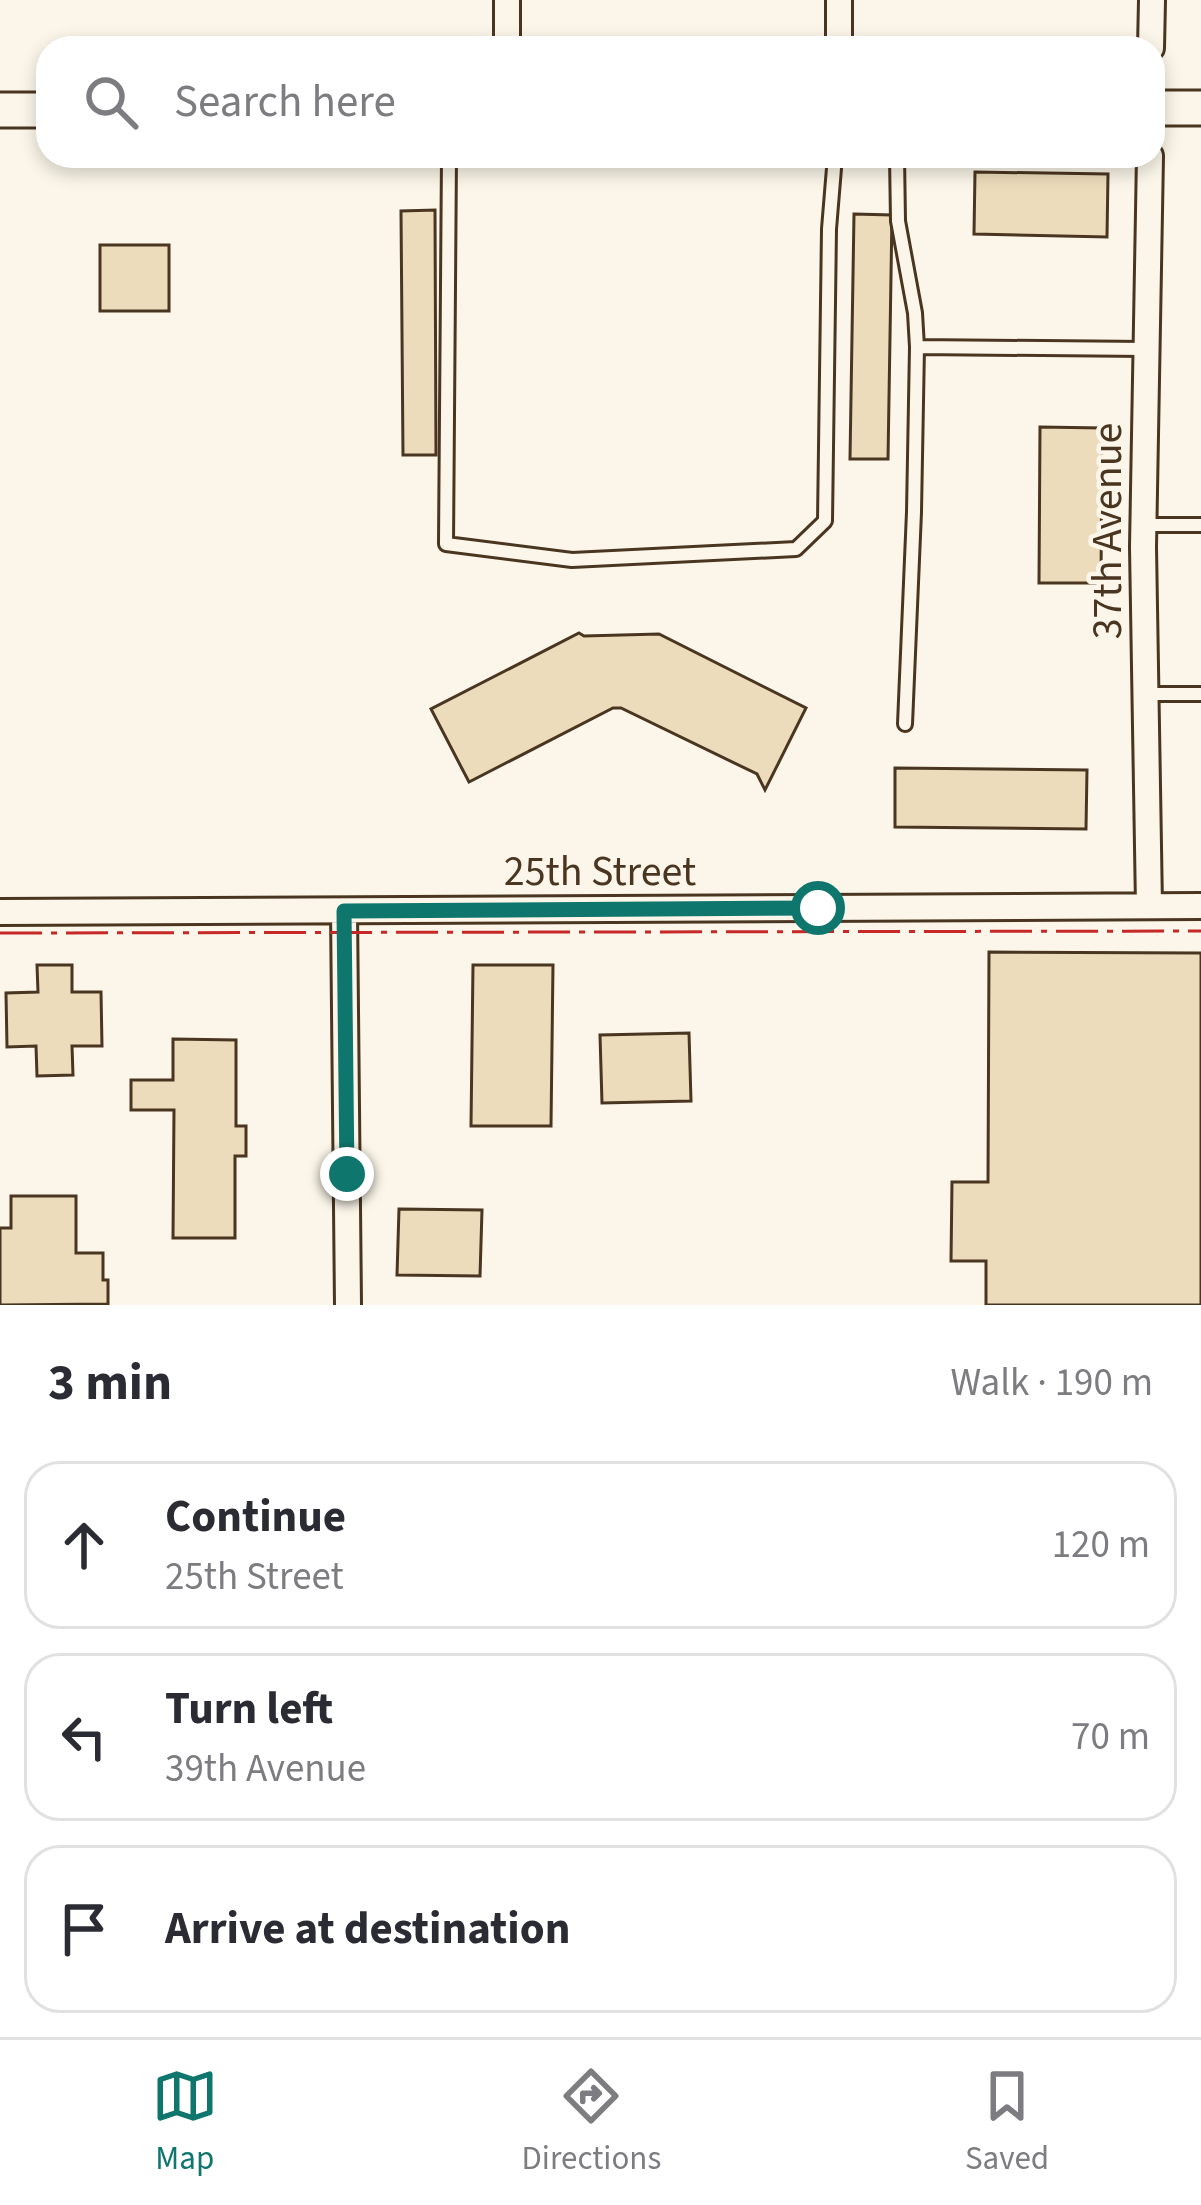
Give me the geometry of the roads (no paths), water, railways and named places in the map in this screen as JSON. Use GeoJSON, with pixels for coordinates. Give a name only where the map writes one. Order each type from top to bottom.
{"type":"FeatureCollection","features":[{"type":"Feature","properties":{"kind":"street"},"geometry":{"type":"LineString","coordinates":[[506,0],[507,36]]}},
{"type":"Feature","properties":{"kind":"street"},"geometry":{"type":"LineString","coordinates":[[838,0],[839,36]]}},
{"type":"Feature","properties":{"kind":"street"},"geometry":{"type":"LineString","coordinates":[[1151,36],[1152,0]]}},
{"type":"Feature","properties":{"kind":"street"},"geometry":{"type":"LineString","coordinates":[[1165,108],[1201,108]]}},
{"type":"Feature","properties":{"kind":"street"},"geometry":{"type":"LineString","coordinates":[[0,110],[36,110]]}},
{"type":"Feature","properties":{"kind":"street","name":"37th Avenue"},"geometry":{"type":"LineString","coordinates":[[1149,906],[1144,524],[1150,168]]}},
{"type":"Feature","properties":{"kind":"street","name":"25th Street"},"geometry":{"type":"LineString","coordinates":[[0,912],[1201,907]]}},
{"type":"Feature","properties":{"kind":"street"},"geometry":{"type":"LineString","coordinates":[[344,911],[348,1305]]}},
{"type":"Feature","properties":{"kind":"lane"},"geometry":{"type":"LineString","coordinates":[[449,168],[446,544],[572,560],[796,549],[825,521],[834,168]]}},
{"type":"Feature","properties":{"kind":"lane"},"geometry":{"type":"LineString","coordinates":[[897,168],[898,221],[917,347],[905,724]]}},
{"type":"Feature","properties":{"kind":"lane"},"geometry":{"type":"LineString","coordinates":[[917,347],[1147,349]]}},
{"type":"Feature","properties":{"kind":"lane"},"geometry":{"type":"LineString","coordinates":[[1144,524],[1201,524]]}},
{"type":"Feature","properties":{"kind":"lane"},"geometry":{"type":"LineString","coordinates":[[1146,694],[1201,694]]}}]}
